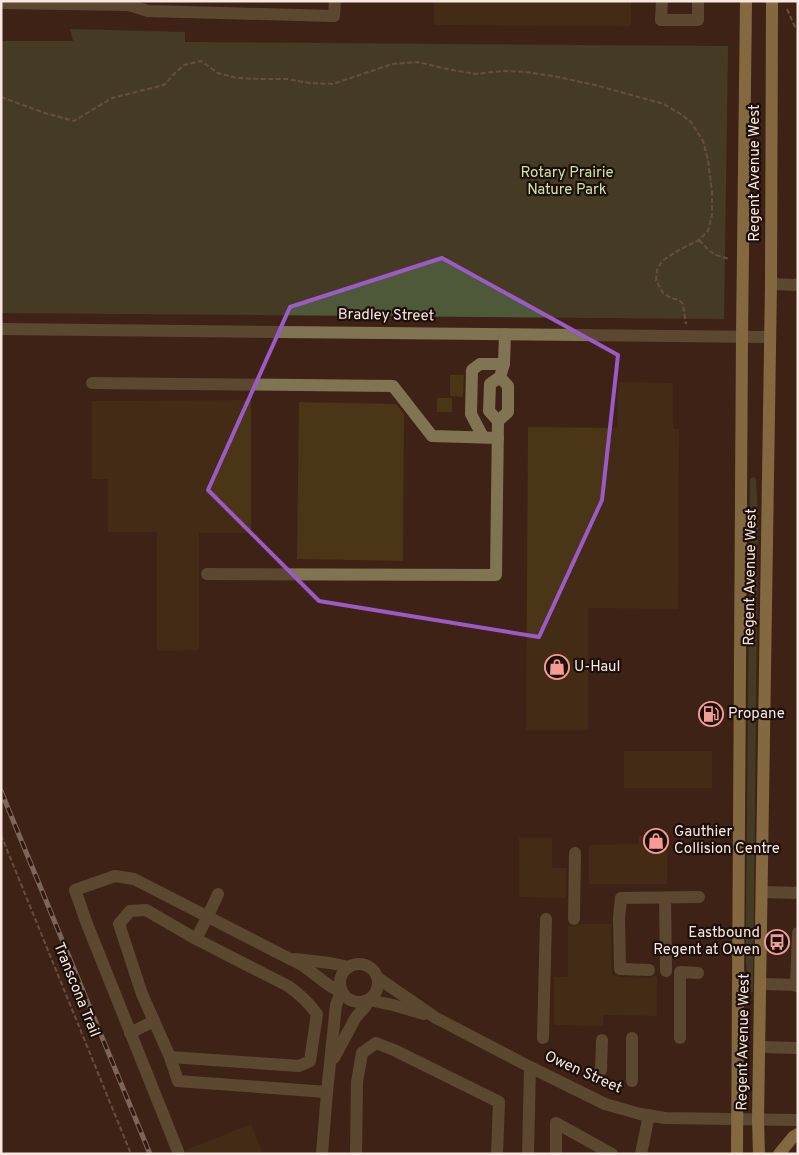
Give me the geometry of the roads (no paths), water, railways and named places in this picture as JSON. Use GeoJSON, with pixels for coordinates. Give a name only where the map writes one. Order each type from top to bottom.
{"type":"FeatureCollection","features":[{"type":"Feature","properties":{"kind":"main road","name":"Regent Avenue West"},"geometry":{"type":"LineString","coordinates":[[737,1154],[746,1]]}},
{"type":"Feature","properties":{"kind":"main road","name":"Regent Avenue West"},"geometry":{"type":"LineString","coordinates":[[759,1154],[771,284],[772,1]]}},
{"type":"Feature","properties":{"kind":"main road"},"geometry":{"type":"LineString","coordinates":[[779,1154],[798,1134]]}},
{"type":"Feature","properties":{"kind":"street"},"geometry":{"type":"LineString","coordinates":[[1,3],[129,3],[148,11],[334,16],[335,1]]}},
{"type":"Feature","properties":{"kind":"street"},"geometry":{"type":"LineString","coordinates":[[662,1],[662,20],[698,20],[698,1]]}},
{"type":"Feature","properties":{"kind":"street"},"geometry":{"type":"LineString","coordinates":[[771,284],[798,284]]}},
{"type":"Feature","properties":{"kind":"street","name":"Bradley Street"},"geometry":{"type":"LineString","coordinates":[[1,329],[770,337]]}},
{"type":"Feature","properties":{"kind":"street"},"geometry":{"type":"LineString","coordinates":[[208,574],[496,575],[498,422],[489,411],[490,384],[500,377],[504,364],[505,334]]}},
{"type":"Feature","properties":{"kind":"street"},"geometry":{"type":"LineString","coordinates":[[483,437],[471,414],[472,370],[480,364],[504,364]]}},
{"type":"Feature","properties":{"kind":"street"},"geometry":{"type":"LineString","coordinates":[[498,422],[508,412],[508,386],[500,377]]}},
{"type":"Feature","properties":{"kind":"street"},"geometry":{"type":"LineString","coordinates":[[92,383],[393,386],[432,436],[498,438]]}},
{"type":"Feature","properties":{"kind":"street"},"geometry":{"type":"LineString","coordinates":[[574,919],[575,853]]}},
{"type":"Feature","properties":{"kind":"street"},"geometry":{"type":"LineString","coordinates":[[179,1154],[75,890],[115,876],[134,879],[302,965],[330,986],[342,992]]}},
{"type":"Feature","properties":{"kind":"street"},"geometry":{"type":"LineString","coordinates":[[762,892],[798,893]]}},
{"type":"Feature","properties":{"kind":"street"},"geometry":{"type":"LineString","coordinates":[[196,939],[218,894]]}},
{"type":"Feature","properties":{"kind":"street"},"geometry":{"type":"LineString","coordinates":[[698,972],[620,969],[619,918],[620,898],[699,897]]}},
{"type":"Feature","properties":{"kind":"street"},"geometry":{"type":"LineString","coordinates":[[658,971],[665,898]]}},
{"type":"Feature","properties":{"kind":"street"},"geometry":{"type":"LineString","coordinates":[[170,1057],[299,1066],[310,1061],[317,1014],[300,994],[288,986],[196,939],[146,910],[130,911],[119,924],[142,994],[170,1057],[178,1081],[326,1092]]}},
{"type":"Feature","properties":{"kind":"street"},"geometry":{"type":"LineString","coordinates":[[543,1038],[546,919]]}},
{"type":"Feature","properties":{"kind":"street"},"geometry":{"type":"LineString","coordinates":[[761,984],[797,986],[798,933]]}},
{"type":"Feature","properties":{"kind":"street"},"geometry":{"type":"LineString","coordinates":[[290,959],[349,967]]}},
{"type":"Feature","properties":{"kind":"street","name":"Owen Street"},"geometry":{"type":"LineString","coordinates":[[349,967],[360,964],[366,965],[375,972],[378,978],[436,1018],[605,1104],[665,1118],[798,1120]]}},
{"type":"Feature","properties":{"kind":"street"},"geometry":{"type":"LineString","coordinates":[[349,967],[344,970],[340,986],[345,997],[350,1001],[356,1003],[363,1002],[374,996],[377,990],[378,978]]}},
{"type":"Feature","properties":{"kind":"street"},"geometry":{"type":"LineString","coordinates":[[680,972],[680,1038]]}},
{"type":"Feature","properties":{"kind":"street"},"geometry":{"type":"LineString","coordinates":[[322,1154],[326,1092],[336,1006],[342,992]]}},
{"type":"Feature","properties":{"kind":"street"},"geometry":{"type":"LineString","coordinates":[[369,1000],[436,1018]]}},
{"type":"Feature","properties":{"kind":"street"},"geometry":{"type":"LineString","coordinates":[[329,1067],[356,1017],[365,1008],[369,1000]]}},
{"type":"Feature","properties":{"kind":"street"},"geometry":{"type":"LineString","coordinates":[[130,1032],[154,1021]]}},
{"type":"Feature","properties":{"kind":"street"},"geometry":{"type":"LineString","coordinates":[[632,1038],[632,1081]]}},
{"type":"Feature","properties":{"kind":"street"},"geometry":{"type":"LineString","coordinates":[[601,1070],[602,1040]]}},
{"type":"Feature","properties":{"kind":"street"},"geometry":{"type":"LineString","coordinates":[[356,1154],[357,1082],[362,1053],[376,1043],[499,1102],[497,1154]]}},
{"type":"Feature","properties":{"kind":"street"},"geometry":{"type":"LineString","coordinates":[[760,1047],[798,1048]]}},
{"type":"Feature","properties":{"kind":"street"},"geometry":{"type":"LineString","coordinates":[[528,1154],[530,1067]]}},
{"type":"Feature","properties":{"kind":"street"},"geometry":{"type":"LineString","coordinates":[[640,1154],[649,1115]]}},
{"type":"Feature","properties":{"kind":"street"},"geometry":{"type":"LineString","coordinates":[[556,1154],[556,1123],[612,1154]]}},
{"type":"Feature","properties":{"kind":"railway"},"geometry":{"type":"LineString","coordinates":[[1,791],[150,1154]]}},
{"type":"Feature","properties":{"kind":"place","name":"U-Haul"},"geometry":{"type":"Point","coordinates":[557,667]}},
{"type":"Feature","properties":{"kind":"place","name":"Propane"},"geometry":{"type":"Point","coordinates":[711,714]}},
{"type":"Feature","properties":{"kind":"place","name":"Gauthier Collision Centre"},"geometry":{"type":"Point","coordinates":[656,841]}},
{"type":"Feature","properties":{"kind":"place","name":"Eastbound Regent at Owen"},"geometry":{"type":"Point","coordinates":[777,942]}},
{"type":"Feature","properties":{"kind":"park label","name":"Rotary Prairie Nature Park"},"geometry":{"type":"Point","coordinates":[567,182]}}]}
